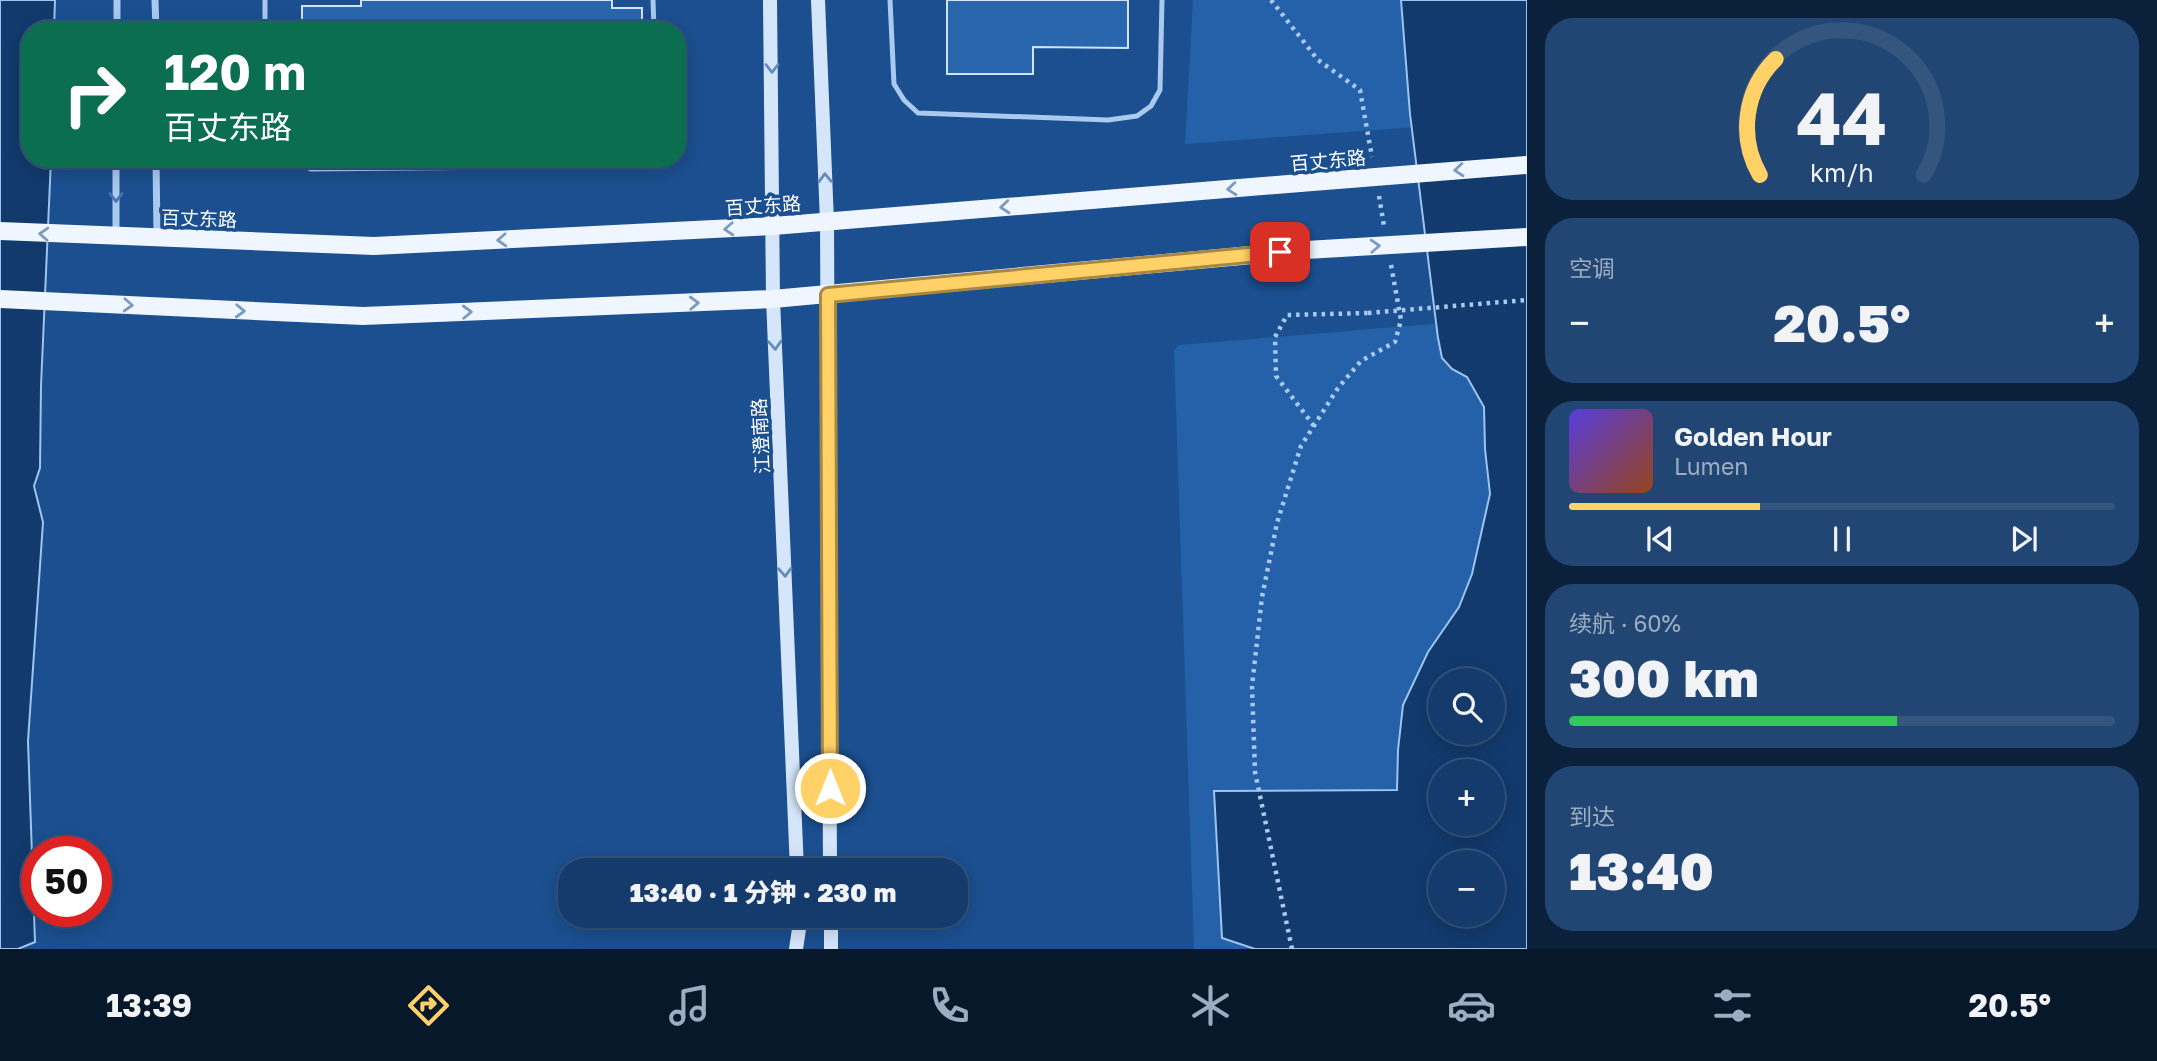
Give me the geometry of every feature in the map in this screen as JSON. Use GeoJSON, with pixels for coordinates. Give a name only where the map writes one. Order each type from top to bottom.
{"type":"FeatureCollection","features":[{"type":"Feature","properties":{"kind":"main road","name":"江澄南路"},"geometry":{"type":"LineString","coordinates":[[770,0],[773,299],[796,858]]}},
{"type":"Feature","properties":{"kind":"main road"},"geometry":{"type":"LineString","coordinates":[[818,0],[827,222],[830,858]]}},
{"type":"Feature","properties":{"kind":"main road","name":"百丈东路"},"geometry":{"type":"LineString","coordinates":[[0,231],[374,246],[773,226],[1527,165]]}},
{"type":"Feature","properties":{"kind":"main road"},"geometry":{"type":"LineString","coordinates":[[0,299],[363,316],[773,299],[1306,250],[1527,237]]}},
{"type":"Feature","properties":{"kind":"main road"},"geometry":{"type":"LineString","coordinates":[[798,949],[799,928]]}},
{"type":"Feature","properties":{"kind":"main road"},"geometry":{"type":"LineString","coordinates":[[831,928],[831,949]]}},
{"type":"Feature","properties":{"kind":"street"},"geometry":{"type":"LineString","coordinates":[[117,0],[117,21]]}},
{"type":"Feature","properties":{"kind":"street"},"geometry":{"type":"LineString","coordinates":[[155,0],[156,21]]}},
{"type":"Feature","properties":{"kind":"street"},"geometry":{"type":"LineString","coordinates":[[116,168],[116,235]]}},
{"type":"Feature","properties":{"kind":"street"},"geometry":{"type":"LineString","coordinates":[[156,168],[157,237]]}},
{"type":"Feature","properties":{"kind":"lane"},"geometry":{"type":"LineString","coordinates":[[265,0],[265,21]]}},
{"type":"Feature","properties":{"kind":"lane"},"geometry":{"type":"LineString","coordinates":[[653,0],[654,21]]}},
{"type":"Feature","properties":{"kind":"lane"},"geometry":{"type":"LineString","coordinates":[[890,0],[894,83],[904,100],[918,113],[1108,120],[1137,116],[1151,106],[1160,90],[1162,0]]}},
{"type":"Feature","properties":{"kind":"lane"},"geometry":{"type":"LineString","coordinates":[[309,168],[413,168]]}},
{"type":"Feature","properties":{"kind":"path"},"geometry":{"type":"LineString","coordinates":[[1271,0],[1318,60],[1360,90],[1372,158]]}},
{"type":"Feature","properties":{"kind":"path"},"geometry":{"type":"LineString","coordinates":[[1377,185],[1386,239]]}},
{"type":"Feature","properties":{"kind":"path"},"geometry":{"type":"LineString","coordinates":[[1292,949],[1255,772],[1252,686],[1262,597],[1278,523],[1301,446],[1338,388],[1361,361],[1395,342],[1401,320],[1389,253]]}},
{"type":"Feature","properties":{"kind":"path"},"geometry":{"type":"LineString","coordinates":[[1314,426],[1276,376],[1275,337],[1287,315],[1368,313],[1527,300]]}},
{"type":"Feature","properties":{"kind":"shaded area"},"geometry":{"type":"Polygon","coordinates":[[[0,0],[55,0],[54,21],[21,21],[21,168],[51,168],[40,468],[34,486],[43,522],[28,741],[31,836],[21,836],[21,927],[34,927],[35,942],[18,949],[0,949],[0,0]]]}},
{"type":"Feature","properties":{"kind":"shaded area"},"geometry":{"type":"Polygon","coordinates":[[[1193,0],[1527,0],[1527,119],[1185,144],[1193,0]]]}},
{"type":"Feature","properties":{"kind":"shaded area"},"geometry":{"type":"Polygon","coordinates":[[[1401,0],[1527,0],[1527,949],[1255,949],[1222,938],[1214,791],[1397,790],[1403,705],[1428,652],[1459,607],[1472,574],[1490,494],[1484,407],[1467,377],[1452,369],[1442,358],[1410,114],[1401,0]]]}},
{"type":"Feature","properties":{"kind":"shaded area"},"geometry":{"type":"Polygon","coordinates":[[[1527,316],[1527,949],[1194,949],[1174,350],[1179,345],[1527,316]]]}},
{"type":"Feature","properties":{"kind":"building"},"geometry":{"type":"Polygon","coordinates":[[[361,0],[612,0],[612,8],[642,8],[642,21],[302,21],[302,6],[361,6],[361,0]]]}},
{"type":"Feature","properties":{"kind":"building"},"geometry":{"type":"Polygon","coordinates":[[[947,0],[1128,0],[1128,48],[1033,47],[1033,74],[947,74],[947,0]]]}},
{"type":"Feature","properties":{"kind":"route"},"geometry":{"type":"LineString","coordinates":[[830,788],[828,295],[1280,252]]}}]}
